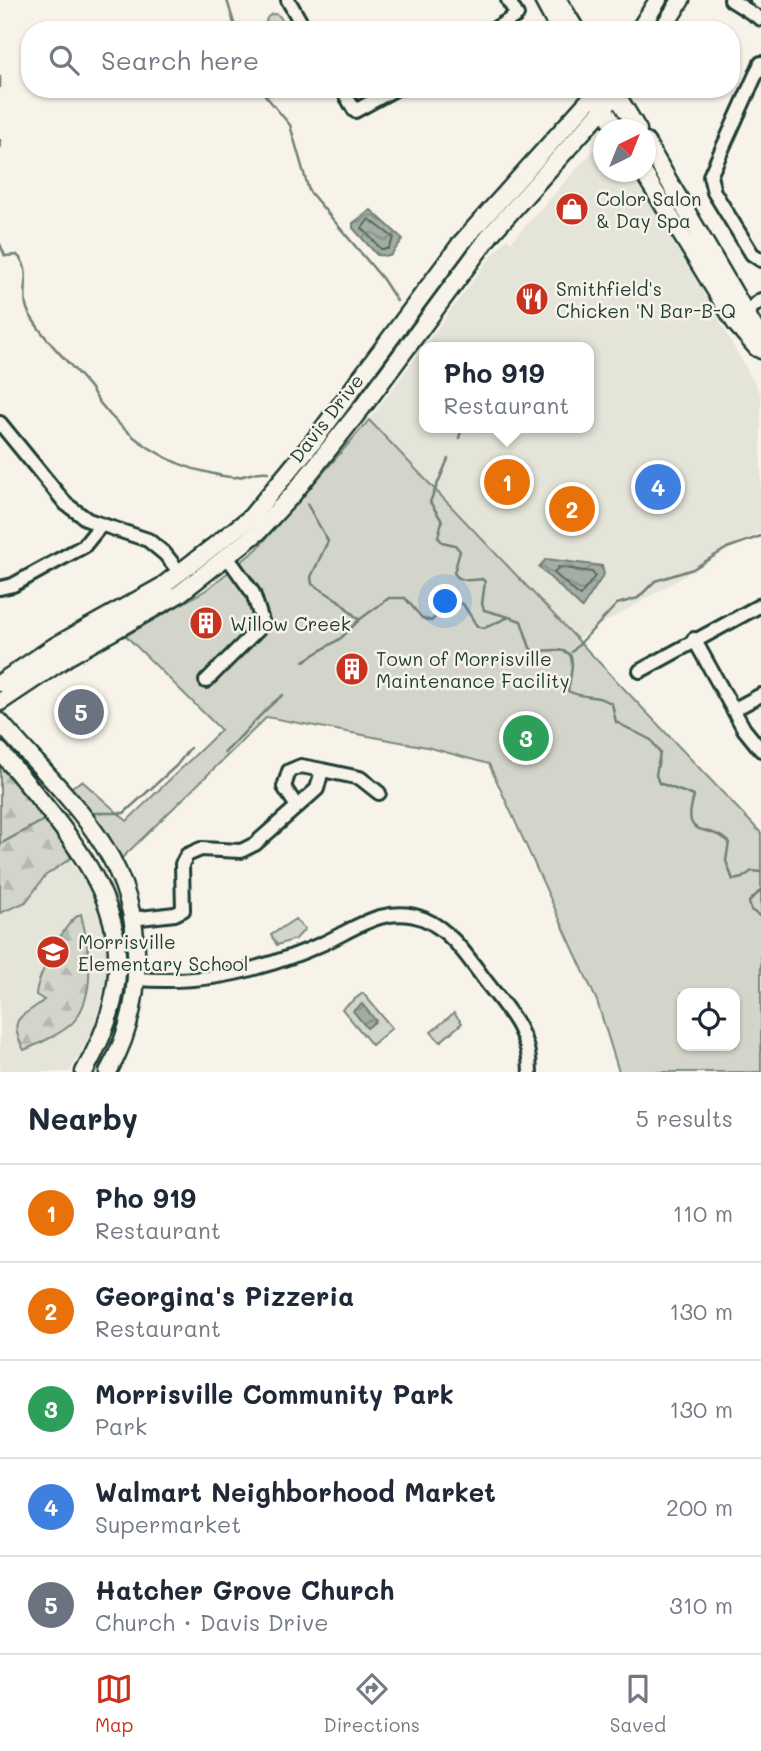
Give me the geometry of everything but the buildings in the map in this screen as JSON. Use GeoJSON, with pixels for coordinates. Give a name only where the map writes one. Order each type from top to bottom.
{"type":"FeatureCollection","features":[{"type":"Feature","properties":{"kind":"main road"},"geometry":{"type":"LineString","coordinates":[[543,0],[554,21]]}},
{"type":"Feature","properties":{"kind":"main road"},"geometry":{"type":"LineString","coordinates":[[558,0],[571,21]]}},
{"type":"Feature","properties":{"kind":"main road"},"geometry":{"type":"LineString","coordinates":[[645,21],[658,0]]}},
{"type":"Feature","properties":{"kind":"main road"},"geometry":{"type":"LineString","coordinates":[[668,21],[681,0]]}},
{"type":"Feature","properties":{"kind":"main road","name":"Davis Drive"},"geometry":{"type":"LineString","coordinates":[[0,683],[55,646],[181,574],[232,535],[275,491],[461,243],[590,98]]}},
{"type":"Feature","properties":{"kind":"main road"},"geometry":{"type":"LineString","coordinates":[[600,98],[611,119]]}},
{"type":"Feature","properties":{"kind":"main road","name":"Davis Drive"},"geometry":{"type":"LineString","coordinates":[[0,702],[69,656],[178,594],[228,558],[258,532],[368,400],[491,234],[612,98]]}},
{"type":"Feature","properties":{"kind":"main road"},"geometry":{"type":"LineString","coordinates":[[621,98],[632,119]]}},
{"type":"Feature","properties":{"kind":"main road"},"geometry":{"type":"LineString","coordinates":[[656,161],[740,318],[757,324],[761,352]]}},
{"type":"Feature","properties":{"kind":"main road"},"geometry":{"type":"LineString","coordinates":[[650,182],[761,352]]}},
{"type":"Feature","properties":{"kind":"main road"},"geometry":{"type":"LineString","coordinates":[[0,722],[105,848],[132,919],[136,979],[126,1031],[108,1072]]}},
{"type":"Feature","properties":{"kind":"main road"},"geometry":{"type":"LineString","coordinates":[[0,751],[86,859],[108,905],[115,936],[117,968],[106,1028],[84,1072]]}},
{"type":"Feature","properties":{"kind":"street"},"geometry":{"type":"LineString","coordinates":[[288,0],[300,21]]}},
{"type":"Feature","properties":{"kind":"street"},"geometry":{"type":"LineString","coordinates":[[507,21],[517,15],[508,0]]}},
{"type":"Feature","properties":{"kind":"street"},"geometry":{"type":"LineString","coordinates":[[731,0],[761,19]]}},
{"type":"Feature","properties":{"kind":"street"},"geometry":{"type":"LineString","coordinates":[[761,63],[710,176],[714,192],[726,213],[752,254],[761,260]]}},
{"type":"Feature","properties":{"kind":"street"},"geometry":{"type":"LineString","coordinates":[[347,98],[355,111],[379,98]]}},
{"type":"Feature","properties":{"kind":"street"},"geometry":{"type":"LineString","coordinates":[[740,318],[761,300]]}},
{"type":"Feature","properties":{"kind":"street"},"geometry":{"type":"LineString","coordinates":[[0,423],[66,504],[101,525],[148,540],[165,554],[181,574]]}},
{"type":"Feature","properties":{"kind":"street"},"geometry":{"type":"LineString","coordinates":[[0,588],[13,585],[84,546],[101,525]]}},
{"type":"Feature","properties":{"kind":"street"},"geometry":{"type":"LineString","coordinates":[[206,681],[263,625],[253,593],[228,558]]}},
{"type":"Feature","properties":{"kind":"street"},"geometry":{"type":"LineString","coordinates":[[640,671],[694,639],[761,605]]}},
{"type":"Feature","properties":{"kind":"street"},"geometry":{"type":"LineString","coordinates":[[694,639],[733,710],[761,750]]}},
{"type":"Feature","properties":{"kind":"street"},"geometry":{"type":"LineString","coordinates":[[733,710],[761,695]]}},
{"type":"Feature","properties":{"kind":"street"},"geometry":{"type":"LineString","coordinates":[[296,805],[285,787],[289,771],[301,766],[360,778],[379,793]]}},
{"type":"Feature","properties":{"kind":"street"},"geometry":{"type":"LineString","coordinates":[[132,919],[179,912],[185,904],[182,864],[187,855],[201,849],[233,852],[249,848],[317,789],[322,770]]}},
{"type":"Feature","properties":{"kind":"street"},"geometry":{"type":"LineString","coordinates":[[86,859],[105,848]]}},
{"type":"Feature","properties":{"kind":"street"},"geometry":{"type":"LineString","coordinates":[[136,979],[204,978],[238,973],[282,960],[373,918],[410,915],[440,928],[477,969],[521,1029],[529,1052],[530,1072]]}},
{"type":"Feature","properties":{"kind":"shaded area"},"geometry":{"type":"Polygon","coordinates":[[[593,151],[593,182],[636,182],[701,288],[761,395],[761,531],[577,639],[369,420],[419,353],[419,433],[594,433],[594,342],[427,342],[507,238],[511,242],[593,151]]]}},
{"type":"Feature","properties":{"kind":"shaded area","name":"Morrisville Elementary School"},"geometry":{"type":"Polygon","coordinates":[[[56,841],[88,885],[105,930],[108,974],[94,1028],[70,1072],[0,1072],[0,853],[56,841]]]}},
{"type":"Feature","properties":{"kind":"green space"},"geometry":{"type":"Polygon","coordinates":[[[271,14],[277,14],[282,19],[266,21],[271,14]]]}},
{"type":"Feature","properties":{"kind":"green space"},"geometry":{"type":"Polygon","coordinates":[[[369,420],[761,833],[761,1072],[619,1072],[597,1001],[489,764],[427,747],[267,717],[120,860],[68,789],[82,781],[127,821],[221,730],[126,636],[206,590],[257,549],[369,420]]]}},
{"type":"Feature","properties":{"kind":"green space"},"geometry":{"type":"Polygon","coordinates":[[[0,765],[63,840],[71,858],[45,876],[26,902],[0,913],[0,765]]]}},
{"type":"Feature","properties":{"kind":"green space"},"geometry":{"type":"Polygon","coordinates":[[[81,914],[87,940],[89,968],[89,982],[82,1008],[75,1020],[65,1029],[24,1050],[16,1030],[17,1023],[24,1014],[44,1000],[36,995],[46,963],[67,927],[81,914]]]}},
{"type":"Feature","properties":{"kind":"green space"},"geometry":{"type":"Polygon","coordinates":[[[295,919],[305,929],[296,939],[277,945],[271,935],[295,919]]]}},
{"type":"Feature","properties":{"kind":"green space"},"geometry":{"type":"Polygon","coordinates":[[[363,993],[392,1028],[372,1045],[342,1009],[363,993]]]}},
{"type":"Feature","properties":{"kind":"green space"},"geometry":{"type":"Polygon","coordinates":[[[454,1013],[462,1023],[440,1042],[431,1032],[454,1013]]]}},
{"type":"Feature","properties":{"kind":"water"},"geometry":{"type":"Polygon","coordinates":[[[371,210],[403,239],[390,256],[377,255],[353,228],[353,223],[371,210]]]}},
{"type":"Feature","properties":{"kind":"water"},"geometry":{"type":"Polygon","coordinates":[[[546,559],[602,566],[604,574],[582,608],[539,567],[546,559]]]}},
{"type":"Feature","properties":{"kind":"water"},"geometry":{"type":"Polygon","coordinates":[[[362,1004],[376,1021],[367,1028],[353,1011],[362,1004]]]}},
{"type":"Feature","properties":{"kind":"waterway"},"geometry":{"type":"LineString","coordinates":[[227,0],[233,21]]}},
{"type":"Feature","properties":{"kind":"waterway"},"geometry":{"type":"LineString","coordinates":[[0,77],[0,87]]}},
{"type":"Feature","properties":{"kind":"waterway"},"geometry":{"type":"LineString","coordinates":[[268,98],[290,125],[309,191],[382,278],[397,301]]}},
{"type":"Feature","properties":{"kind":"waterway"},"geometry":{"type":"LineString","coordinates":[[0,140],[0,148]]}},
{"type":"Feature","properties":{"kind":"waterway"},"geometry":{"type":"LineString","coordinates":[[0,244],[5,256],[17,255],[22,261],[26,276],[25,300],[36,325],[122,427],[149,448],[194,469],[231,477],[268,472]]}},
{"type":"Feature","properties":{"kind":"waterway"},"geometry":{"type":"LineString","coordinates":[[459,438],[460,433]]}},
{"type":"Feature","properties":{"kind":"waterway"},"geometry":{"type":"LineString","coordinates":[[448,459],[430,502],[442,521],[438,537],[442,542],[455,545],[460,551],[454,573],[457,576],[467,580],[482,579],[485,582],[482,604],[484,610],[509,617]]}},
{"type":"Feature","properties":{"kind":"waterway"},"geometry":{"type":"LineString","coordinates":[[307,504],[328,541],[311,577],[312,584],[338,600],[359,620],[389,598],[405,598],[422,618],[431,621],[452,601],[463,604],[477,626],[484,628],[509,617],[521,621],[530,648],[535,652],[559,650],[570,655],[572,668],[568,691],[612,704],[616,722],[651,740],[660,753],[656,775],[659,783],[694,796],[691,810],[693,825],[729,842],[726,861],[733,880],[752,871],[761,872]]}},
{"type":"Feature","properties":{"kind":"waterway"},"geometry":{"type":"LineString","coordinates":[[572,652],[617,604],[638,598],[655,581],[693,569],[727,548],[761,536]]}},
{"type":"Feature","properties":{"kind":"waterway"},"geometry":{"type":"LineString","coordinates":[[304,661],[341,638],[359,620]]}},
{"type":"Feature","properties":{"kind":"waterway"},"geometry":{"type":"LineString","coordinates":[[224,753],[283,695]]}},
{"type":"Feature","properties":{"kind":"waterway"},"geometry":{"type":"LineString","coordinates":[[87,813],[124,813],[176,766],[190,748]]}},
{"type":"Feature","properties":{"kind":"waterway"},"geometry":{"type":"LineString","coordinates":[[59,815],[74,815]]}},
{"type":"Feature","properties":{"kind":"waterway"},"geometry":{"type":"LineString","coordinates":[[0,844],[46,819]]}},
{"type":"Feature","properties":{"kind":"waterway"},"geometry":{"type":"LineString","coordinates":[[761,890],[749,902],[751,910],[761,917]]}},
{"type":"Feature","properties":{"kind":"place","name":"Color Salon & Day Spa"},"geometry":{"type":"Point","coordinates":[572,209]}},
{"type":"Feature","properties":{"kind":"place","name":"Smithfield's Chicken 'N Bar-B-Q"},"geometry":{"type":"Point","coordinates":[532,299]}},
{"type":"Feature","properties":{"kind":"place","name":"Pho 919"},"geometry":{"type":"Point","coordinates":[507,482]}},
{"type":"Feature","properties":{"kind":"place","name":"Walmart Neighborhood Market"},"geometry":{"type":"Point","coordinates":[658,487]}},
{"type":"Feature","properties":{"kind":"place","name":"Georgina's Pizzeria"},"geometry":{"type":"Point","coordinates":[572,509]}},
{"type":"Feature","properties":{"kind":"place","name":"Willow Creek"},"geometry":{"type":"Point","coordinates":[206,623]}},
{"type":"Feature","properties":{"kind":"place","name":"Town of Morrisville Maintenance Facility"},"geometry":{"type":"Point","coordinates":[352,669]}},
{"type":"Feature","properties":{"kind":"place","name":"Hatcher Grove Church"},"geometry":{"type":"Point","coordinates":[81,712]}},
{"type":"Feature","properties":{"kind":"place","name":"Morrisville Community Park"},"geometry":{"type":"Point","coordinates":[526,738]}},
{"type":"Feature","properties":{"kind":"place","name":"Morrisville Elementary School"},"geometry":{"type":"Point","coordinates":[53,952]}}]}
